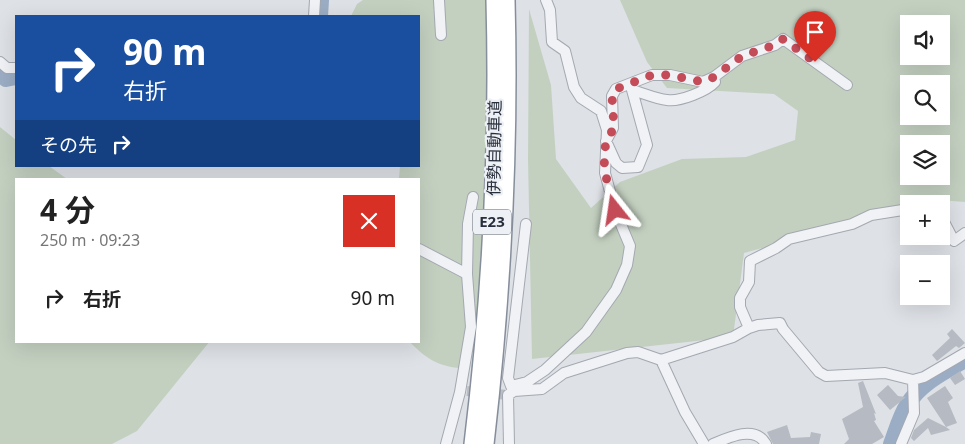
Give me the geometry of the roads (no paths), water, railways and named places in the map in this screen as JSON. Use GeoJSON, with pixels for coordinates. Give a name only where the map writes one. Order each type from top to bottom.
{"type":"FeatureCollection","features":[{"type":"Feature","properties":{"kind":"highway","name":"伊勢自動車道"},"geometry":{"type":"LineString","coordinates":[[472,444],[482,360],[493,208],[496,72],[494,0]]}},
{"type":"Feature","properties":{"kind":"highway","name":"伊勢自動車道"},"geometry":{"type":"LineString","coordinates":[[486,444],[496,360],[507,211],[509,91],[507,0]]}},
{"type":"Feature","properties":{"kind":"street"},"geometry":{"type":"LineString","coordinates":[[314,15],[315,0]]}},
{"type":"Feature","properties":{"kind":"street"},"geometry":{"type":"LineString","coordinates":[[439,0],[441,35]]}},
{"type":"Feature","properties":{"kind":"street"},"geometry":{"type":"LineString","coordinates":[[509,444],[508,395],[513,388],[527,382],[545,370],[586,332],[616,290],[627,265],[630,246],[615,210],[605,173],[607,130],[601,111],[581,98],[574,87],[565,51],[552,42],[550,10],[546,0]]}},
{"type":"Feature","properties":{"kind":"street"},"geometry":{"type":"LineString","coordinates":[[606,141],[614,128],[612,96],[616,89],[631,87],[652,75],[670,75],[703,82],[714,77],[742,56],[775,45],[783,39],[846,85]]}},
{"type":"Feature","properties":{"kind":"street"},"geometry":{"type":"LineString","coordinates":[[0,62],[7,68],[15,68]]}},
{"type":"Feature","properties":{"kind":"street"},"geometry":{"type":"LineString","coordinates":[[631,87],[669,100],[698,93],[711,87],[715,82],[714,77]]}},
{"type":"Feature","properties":{"kind":"street"},"geometry":{"type":"LineString","coordinates":[[606,141],[616,163],[622,168],[638,168],[647,145],[631,87]]}},
{"type":"Feature","properties":{"kind":"street"},"geometry":{"type":"LineString","coordinates":[[446,444],[463,392],[472,327],[467,274],[468,224],[473,197]]}},
{"type":"Feature","properties":{"kind":"street"},"geometry":{"type":"LineString","coordinates":[[749,328],[740,307],[740,298],[749,282],[750,261],[776,248],[789,238],[852,224],[871,215],[900,210]]}},
{"type":"Feature","properties":{"kind":"street"},"geometry":{"type":"LineString","coordinates":[[513,388],[508,378],[526,224]]}},
{"type":"Feature","properties":{"kind":"street"},"geometry":{"type":"LineString","coordinates":[[950,233],[954,241],[965,233]]}},
{"type":"Feature","properties":{"kind":"street"},"geometry":{"type":"LineString","coordinates":[[420,250],[467,274]]}},
{"type":"Feature","properties":{"kind":"street"},"geometry":{"type":"LineString","coordinates":[[513,388],[542,389],[564,373],[626,353],[638,352],[661,360],[733,337],[758,324],[780,323],[819,372],[826,376],[885,372],[913,380],[924,377],[965,353]]}},
{"type":"Feature","properties":{"kind":"street"},"geometry":{"type":"LineString","coordinates":[[661,360],[663,368],[704,444]]}},
{"type":"Feature","properties":{"kind":"street"},"geometry":{"type":"LineString","coordinates":[[901,444],[914,413],[913,380]]}},
{"type":"Feature","properties":{"kind":"street"},"geometry":{"type":"LineString","coordinates":[[713,444],[731,436],[754,434],[759,435],[766,444]]}},
{"type":"Feature","properties":{"kind":"waterway"},"geometry":{"type":"LineString","coordinates":[[320,15],[321,0]]}},
{"type":"Feature","properties":{"kind":"waterway"},"geometry":{"type":"LineString","coordinates":[[0,74],[6,79],[15,77]]}},
{"type":"Feature","properties":{"kind":"waterway"},"geometry":{"type":"LineString","coordinates":[[891,444],[902,414],[919,390],[933,379],[965,360]]}},
{"type":"Feature","properties":{"kind":"tunnel"},"geometry":{"type":"LineString","coordinates":[[467,391],[508,395]]}}]}
